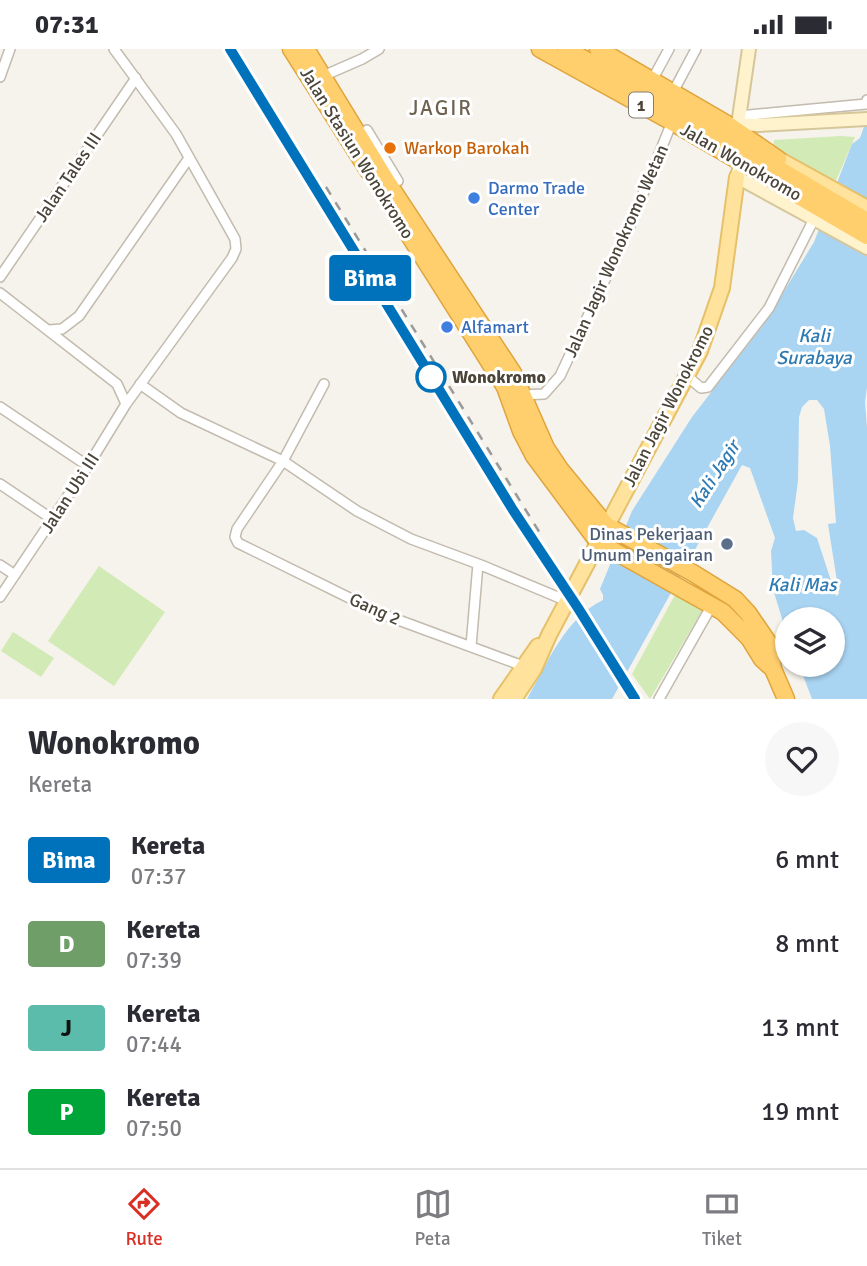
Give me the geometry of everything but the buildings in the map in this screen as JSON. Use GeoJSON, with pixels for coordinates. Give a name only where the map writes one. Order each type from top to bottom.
{"type":"FeatureCollection","features":[{"type":"Feature","properties":{"kind":"highway","name":"Jalan Stasiun Wonokromo"},"geometry":{"type":"LineString","coordinates":[[291,49],[492,364],[505,387],[534,456],[598,542]]}},
{"type":"Feature","properties":{"kind":"highway","name":"Jalan Stasiun Wonokromo"},"geometry":{"type":"LineString","coordinates":[[306,49],[369,138],[383,166],[513,373],[546,448],[587,505],[607,525],[735,599],[770,645],[773,669]]}},
{"type":"Feature","properties":{"kind":"highway","name":"Jalan Wonokromo"},"geometry":{"type":"LineString","coordinates":[[540,49],[824,208],[867,236]]}},
{"type":"Feature","properties":{"kind":"highway","name":"Jalan Wonokromo"},"geometry":{"type":"LineString","coordinates":[[566,49],[699,122],[742,164]]}},
{"type":"Feature","properties":{"kind":"highway","name":"Jalan Wonokromo"},"geometry":{"type":"LineString","coordinates":[[598,49],[734,122],[778,159]]}},
{"type":"Feature","properties":{"kind":"highway","name":"1"},"geometry":{"type":"LineString","coordinates":[[742,164],[778,159]]}},
{"type":"Feature","properties":{"kind":"highway","name":"Jalan Wonokromo"},"geometry":{"type":"LineString","coordinates":[[824,208],[867,221]]}},
{"type":"Feature","properties":{"kind":"highway"},"geometry":{"type":"LineString","coordinates":[[598,542],[729,617],[773,669],[786,699]]}},
{"type":"Feature","properties":{"kind":"main road"},"geometry":{"type":"LineString","coordinates":[[749,49],[734,122],[864,120]]}},
{"type":"Feature","properties":{"kind":"main road","name":"1"},"geometry":{"type":"LineString","coordinates":[[699,122],[734,122]]}},
{"type":"Feature","properties":{"kind":"main road","name":"Jalan Wonokromo"},"geometry":{"type":"LineString","coordinates":[[778,159],[824,208],[867,208]]}},
{"type":"Feature","properties":{"kind":"main road","name":"Jalan Jagir Wonokromo"},"geometry":{"type":"LineString","coordinates":[[514,699],[534,669],[549,635],[700,351],[722,288],[742,164]]}},
{"type":"Feature","properties":{"kind":"main road","name":"1"},"geometry":{"type":"LineString","coordinates":[[742,164],[824,208]]}},
{"type":"Feature","properties":{"kind":"main road"},"geometry":{"type":"LineString","coordinates":[[824,208],[867,249]]}},
{"type":"Feature","properties":{"kind":"main road","name":"Jalan Jagir Wonokromo"},"geometry":{"type":"LineString","coordinates":[[501,699],[523,666],[549,635]]}},
{"type":"Feature","properties":{"kind":"street"},"geometry":{"type":"LineString","coordinates":[[0,77],[10,49]]}},
{"type":"Feature","properties":{"kind":"street"},"geometry":{"type":"LineString","coordinates":[[49,330],[62,329],[79,316],[189,158],[176,134],[114,49]]}},
{"type":"Feature","properties":{"kind":"street"},"geometry":{"type":"LineString","coordinates":[[323,76],[379,49]]}},
{"type":"Feature","properties":{"kind":"street"},"geometry":{"type":"LineString","coordinates":[[645,93],[669,49]]}},
{"type":"Feature","properties":{"kind":"street"},"geometry":{"type":"LineString","coordinates":[[666,104],[696,49]]}},
{"type":"Feature","properties":{"kind":"street","name":"Jalan Tales III"},"geometry":{"type":"LineString","coordinates":[[0,277],[136,78]]}},
{"type":"Feature","properties":{"kind":"street"},"geometry":{"type":"LineString","coordinates":[[734,122],[866,104],[867,100]]}},
{"type":"Feature","properties":{"kind":"street","name":"Jalan Jagir Wonokromo Wetan"},"geometry":{"type":"LineString","coordinates":[[522,395],[544,394],[560,376],[634,216],[672,122]]}},
{"type":"Feature","properties":{"kind":"street","name":"Jalan Ubi III"},"geometry":{"type":"LineString","coordinates":[[0,597],[126,404],[142,387],[236,249],[235,239],[189,158]]}},
{"type":"Feature","properties":{"kind":"street"},"geometry":{"type":"LineString","coordinates":[[383,166],[398,181]]}},
{"type":"Feature","properties":{"kind":"street"},"geometry":{"type":"LineString","coordinates":[[687,376],[701,388],[708,387],[769,308],[824,208]]}},
{"type":"Feature","properties":{"kind":"street"},"geometry":{"type":"LineString","coordinates":[[0,293],[117,384],[126,404]]}},
{"type":"Feature","properties":{"kind":"street"},"geometry":{"type":"LineString","coordinates":[[117,384],[142,387],[181,413],[283,461],[357,511],[411,539],[567,601]]}},
{"type":"Feature","properties":{"kind":"street"},"geometry":{"type":"LineString","coordinates":[[283,461],[324,384]]}},
{"type":"Feature","properties":{"kind":"street"},"geometry":{"type":"LineString","coordinates":[[0,407],[88,466]]}},
{"type":"Feature","properties":{"kind":"street","name":"Gang 2"},"geometry":{"type":"LineString","coordinates":[[283,461],[237,529],[235,537],[238,543],[382,614],[523,666]]}},
{"type":"Feature","properties":{"kind":"street"},"geometry":{"type":"LineString","coordinates":[[0,484],[52,519]]}},
{"type":"Feature","properties":{"kind":"street"},"geometry":{"type":"LineString","coordinates":[[471,646],[478,564]]}},
{"type":"Feature","properties":{"kind":"street"},"geometry":{"type":"LineString","coordinates":[[0,565],[15,575]]}},
{"type":"Feature","properties":{"kind":"street"},"geometry":{"type":"LineString","coordinates":[[665,696],[712,605]]}},
{"type":"Feature","properties":{"kind":"green space"},"geometry":{"type":"Polygon","coordinates":[[[855,137],[835,183],[773,148],[774,140],[855,137]]]}},
{"type":"Feature","properties":{"kind":"green space"},"geometry":{"type":"Polygon","coordinates":[[[99,566],[165,612],[114,686],[48,641],[99,566]]]}},
{"type":"Feature","properties":{"kind":"green space"},"geometry":{"type":"Polygon","coordinates":[[[676,593],[703,609],[650,699],[632,674],[676,593]]]}},
{"type":"Feature","properties":{"kind":"green space"},"geometry":{"type":"Polygon","coordinates":[[[13,632],[54,658],[41,677],[1,651],[13,632]]]}},
{"type":"Feature","properties":{"kind":"water","name":"Kali Surabaya"},"geometry":{"type":"Polygon","coordinates":[[[867,118],[867,699],[812,699],[804,677],[845,677],[845,607],[778,607],[773,589],[771,551],[775,538],[750,468],[742,465],[612,699],[527,699],[558,643],[578,618],[603,600],[600,589],[632,511],[692,417],[764,324],[814,242],[852,144],[860,138],[867,118]],[[809,400],[802,407],[799,417],[798,481],[793,518],[796,531],[804,530],[817,538],[836,596],[839,594],[828,524],[836,523],[824,409],[817,400],[809,400]]]}},
{"type":"Feature","properties":{"kind":"railway"},"geometry":{"type":"LineString","coordinates":[[230,49],[513,510],[635,699]]}},
{"type":"Feature","properties":{"kind":"railway"},"geometry":{"type":"LineString","coordinates":[[326,187],[543,538]]}},
{"type":"Feature","properties":{"kind":"train","name":"Bima"},"geometry":{"type":"LineString","coordinates":[[230,49],[513,510],[635,699]]}},
{"type":"Feature","properties":{"kind":"place","name":"Warkop Barokah"},"geometry":{"type":"Point","coordinates":[390,148]}},
{"type":"Feature","properties":{"kind":"place","name":"Darmo Trade Center"},"geometry":{"type":"Point","coordinates":[474,198]}},
{"type":"Feature","properties":{"kind":"place","name":"Alfamart"},"geometry":{"type":"Point","coordinates":[447,327]}},
{"type":"Feature","properties":{"kind":"place","name":"Wonokromo"},"geometry":{"type":"Point","coordinates":[431,377]}},
{"type":"Feature","properties":{"kind":"place","name":"Dinas Pekerjaan Umum Pengairan"},"geometry":{"type":"Point","coordinates":[727,544]}},
{"type":"Feature","properties":{"kind":"district","name":"JAGIR"},"geometry":{"type":"Point","coordinates":[441,108]}},
{"type":"Feature","properties":{"kind":"water label","name":"Kali Jagir"},"geometry":{"type":"Point","coordinates":[714,474]}},
{"type":"Feature","properties":{"kind":"water label","name":"Kali Mas"},"geometry":{"type":"Point","coordinates":[802,584]}}]}
